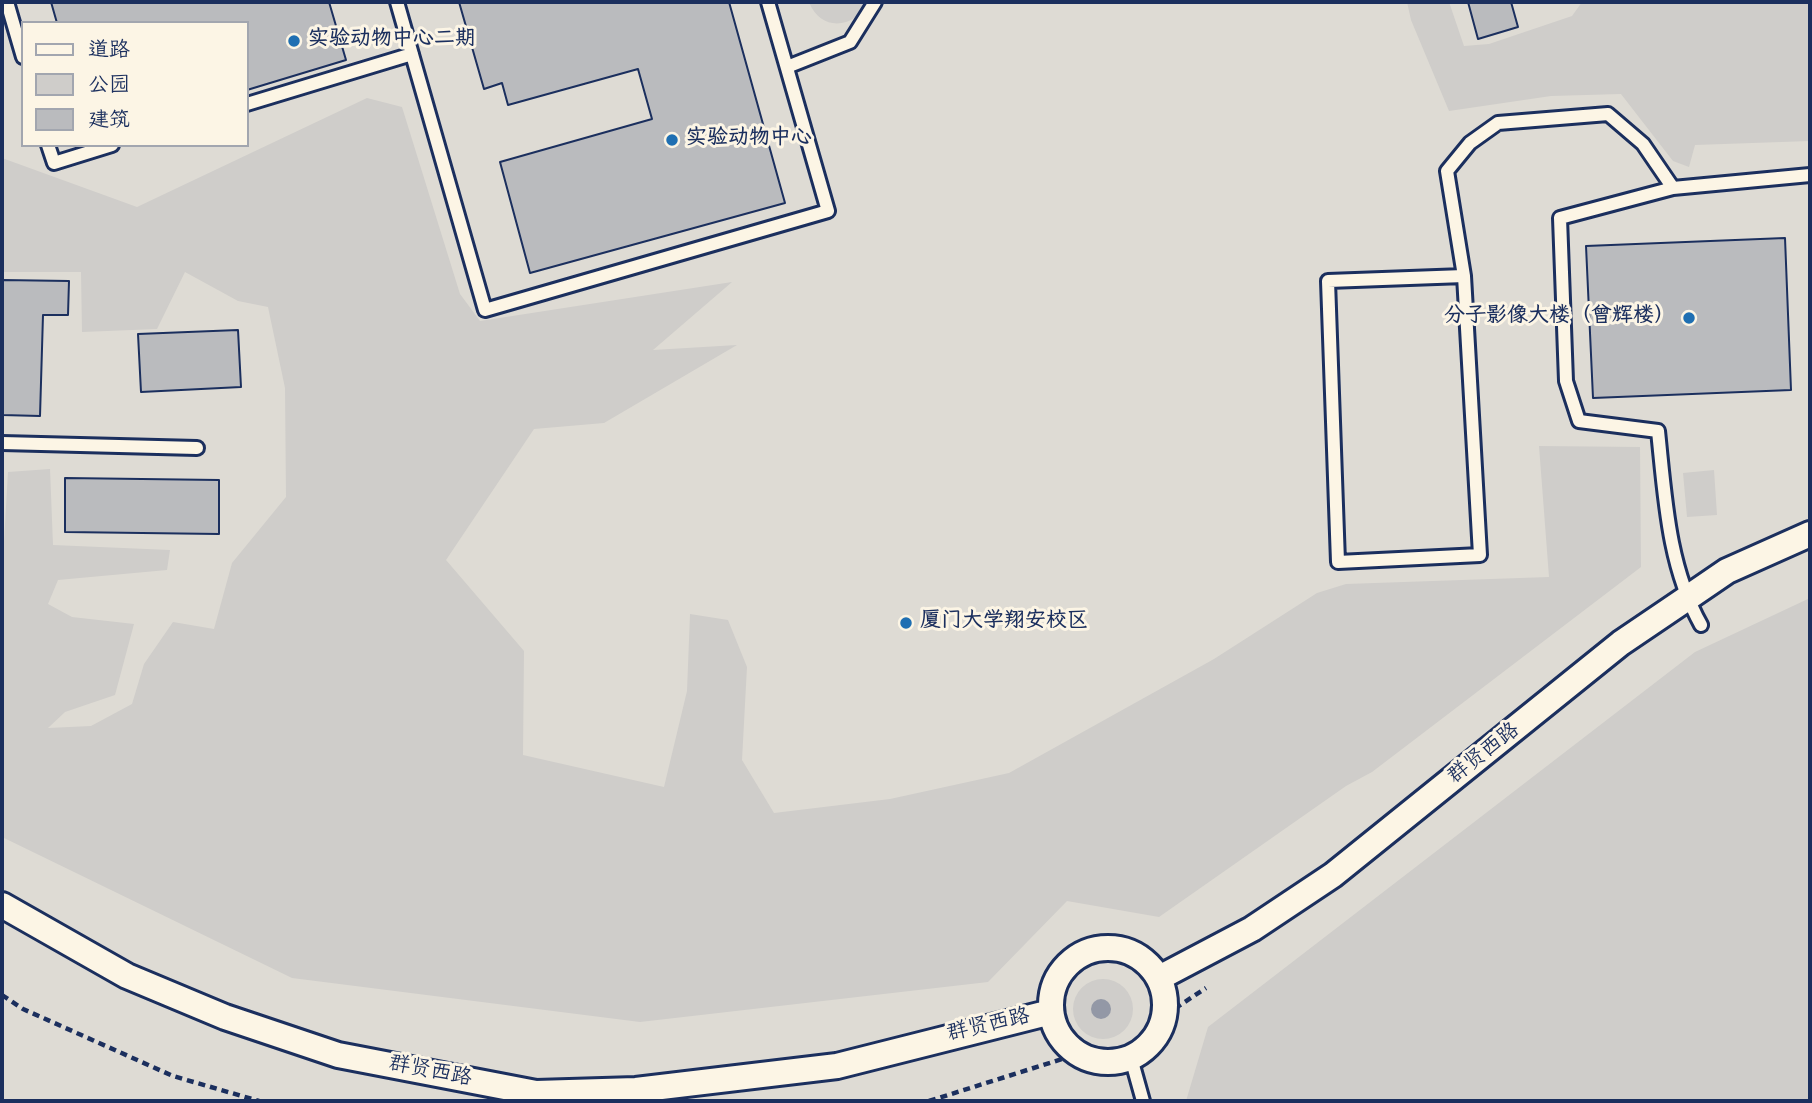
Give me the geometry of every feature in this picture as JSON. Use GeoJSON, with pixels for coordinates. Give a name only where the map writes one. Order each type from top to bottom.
{"type":"FeatureCollection","features":[{"type":"Feature","properties":{"kind":"street","name":"群贤西路"},"geometry":{"type":"LineString","coordinates":[[1159,978],[1252,929],[1333,875],[1621,643],[1727,571],[1810,534]]}},
{"type":"Feature","properties":{"kind":"street","name":"群贤西路"},"geometry":{"type":"LineString","coordinates":[[2,905],[127,976],[225,1017],[338,1055],[536,1093],[636,1090],[837,1066],[1051,1012]]}},
{"type":"Feature","properties":{"kind":"street"},"geometry":{"type":"LineString","coordinates":[[1099,948],[1117,948],[1141,958],[1159,978],[1165,996],[1165,1015],[1159,1032],[1148,1048],[1131,1058],[1114,1062],[1095,1061],[1078,1054],[1060,1036],[1051,1012],[1057,978],[1068,963],[1082,953],[1099,948]]}},
{"type":"Feature","properties":{"kind":"lane"},"geometry":{"type":"LineString","coordinates":[[7,2],[21,50]]}},
{"type":"Feature","properties":{"kind":"lane"},"geometry":{"type":"LineString","coordinates":[[397,2],[485,310],[828,211],[768,2]]}},
{"type":"Feature","properties":{"kind":"lane"},"geometry":{"type":"LineString","coordinates":[[787,68],[850,42],[875,2]]}},
{"type":"Feature","properties":{"kind":"lane"},"geometry":{"type":"LineString","coordinates":[[248,104],[412,54]]}},
{"type":"Feature","properties":{"kind":"lane"},"geometry":{"type":"LineString","coordinates":[[1464,276],[1328,281],[1338,562],[1480,555],[1464,276],[1447,171],[1470,143],[1498,123],[1608,114],[1643,144],[1673,188]]}},
{"type":"Feature","properties":{"kind":"lane"},"geometry":{"type":"LineString","coordinates":[[49,147],[54,163],[106,147]]}},
{"type":"Feature","properties":{"kind":"lane"},"geometry":{"type":"LineString","coordinates":[[1701,625],[1686,599],[1670,538],[1658,431],[1579,421],[1566,381],[1560,218],[1673,188],[1810,175]]}},
{"type":"Feature","properties":{"kind":"lane"},"geometry":{"type":"LineString","coordinates":[[2,443],[197,448]]}},
{"type":"Feature","properties":{"kind":"lane"},"geometry":{"type":"LineString","coordinates":[[1131,1058],[1143,1101]]}},
{"type":"Feature","properties":{"kind":"path"},"geometry":{"type":"LineString","coordinates":[[2,995],[23,1009],[173,1076],[259,1101]]}},
{"type":"Feature","properties":{"kind":"path"},"geometry":{"type":"LineString","coordinates":[[929,1101],[1078,1054]]}},
{"type":"Feature","properties":{"kind":"shaded area","name":"厦门大学翔安校区"},"geometry":{"type":"Polygon","coordinates":[[[2,2],[1810,2],[1810,1101],[2,1101],[2,2]]]}},
{"type":"Feature","properties":{"kind":"green space"},"geometry":{"type":"Polygon","coordinates":[[[809,2],[868,2],[863,11],[855,17],[838,23],[822,19],[814,12],[809,2]]]}},
{"type":"Feature","properties":{"kind":"green space"},"geometry":{"type":"Polygon","coordinates":[[[1407,2],[1449,2],[1464,46],[1489,44],[1572,16],[1582,2],[1810,2],[1810,141],[1695,145],[1689,167],[1673,161],[1621,94],[1551,96],[1449,111],[1411,20],[1407,2]]]}},
{"type":"Feature","properties":{"kind":"green space"},"geometry":{"type":"Polygon","coordinates":[[[367,98],[402,107],[460,294],[480,321],[732,282],[653,350],[737,345],[604,423],[534,429],[446,560],[524,651],[523,755],[664,787],[687,691],[690,614],[728,620],[747,667],[742,760],[774,813],[890,799],[1009,773],[1214,659],[1317,593],[1346,584],[1549,577],[1539,446],[1640,447],[1641,567],[1372,772],[1346,786],[1159,917],[1067,901],[988,982],[640,1022],[292,978],[2,837],[2,576],[8,472],[50,469],[53,545],[170,550],[167,570],[58,580],[48,604],[72,617],[134,624],[115,695],[65,712],[48,728],[91,726],[132,704],[144,664],[173,622],[214,629],[232,563],[286,497],[285,388],[268,307],[238,301],[185,272],[157,329],[82,332],[81,272],[2,272],[2,158],[137,207],[367,98]]]}},
{"type":"Feature","properties":{"kind":"green space"},"geometry":{"type":"Polygon","coordinates":[[[1714,470],[1717,515],[1687,517],[1683,473],[1714,470]]]}},
{"type":"Feature","properties":{"kind":"green space"},"geometry":{"type":"Polygon","coordinates":[[[1810,598],[1810,1101],[1186,1101],[1208,1027],[1695,652],[1810,598]]]}},
{"type":"Feature","properties":{"kind":"green space"},"geometry":{"type":"Polygon","coordinates":[[[1103,979],[1120,984],[1128,992],[1133,1009],[1128,1026],[1120,1034],[1103,1039],[1086,1034],[1078,1026],[1073,1009],[1078,992],[1086,984],[1103,979]]]}},
{"type":"Feature","properties":{"kind":"building","name":"实验动物中心二期"},"geometry":{"type":"Polygon","coordinates":[[[51,2],[329,2],[346,60],[248,90],[248,21],[56,21],[51,2]]]}},
{"type":"Feature","properties":{"kind":"building","name":"实验动物中心"},"geometry":{"type":"Polygon","coordinates":[[[459,2],[729,2],[785,203],[530,273],[500,162],[652,119],[638,69],[508,105],[502,83],[484,89],[459,2]]]}},
{"type":"Feature","properties":{"kind":"building"},"geometry":{"type":"Polygon","coordinates":[[[1468,2],[1511,2],[1518,27],[1478,39],[1468,2]]]}},
{"type":"Feature","properties":{"kind":"building","name":"分子影像大楼（曾辉楼）"},"geometry":{"type":"Polygon","coordinates":[[[1785,238],[1791,390],[1593,398],[1586,246],[1785,238]]]}},
{"type":"Feature","properties":{"kind":"building"},"geometry":{"type":"Polygon","coordinates":[[[2,280],[69,281],[68,315],[43,315],[40,416],[2,415],[2,280]]]}},
{"type":"Feature","properties":{"kind":"building"},"geometry":{"type":"Polygon","coordinates":[[[238,330],[241,387],[141,392],[138,334],[238,330]]]}},
{"type":"Feature","properties":{"kind":"building"},"geometry":{"type":"Polygon","coordinates":[[[65,478],[219,480],[219,534],[65,532],[65,478]]]}},
{"type":"Feature","properties":{"kind":"place","name":"实验动物中心二期"},"geometry":{"type":"Point","coordinates":[294,41]}},
{"type":"Feature","properties":{"kind":"place","name":"实验动物中心"},"geometry":{"type":"Point","coordinates":[672,140]}},
{"type":"Feature","properties":{"kind":"place","name":"分子影像大楼（曾辉楼）"},"geometry":{"type":"Point","coordinates":[1689,318]}},
{"type":"Feature","properties":{"kind":"place","name":"厦门大学翔安校区"},"geometry":{"type":"Point","coordinates":[906,623]}}]}
